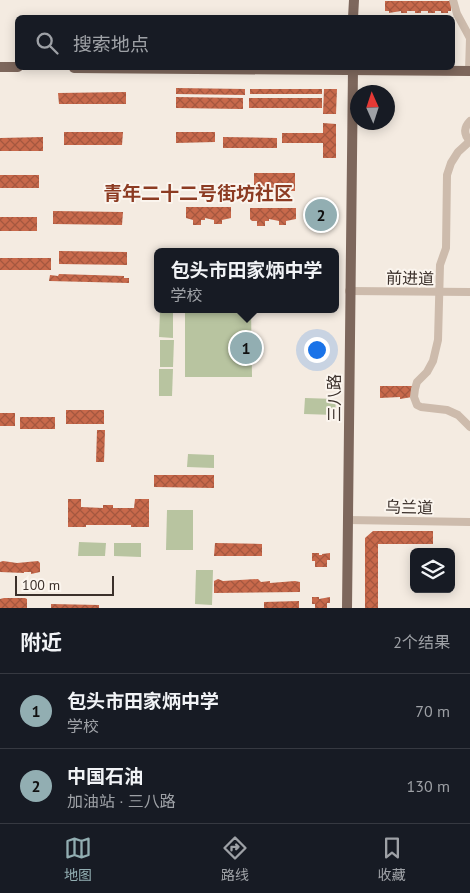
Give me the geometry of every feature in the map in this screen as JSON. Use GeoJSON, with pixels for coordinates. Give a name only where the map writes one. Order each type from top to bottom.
{"type":"FeatureCollection","features":[{"type":"Feature","properties":{"kind":"main road"},"geometry":{"type":"LineString","coordinates":[[354,0],[354,15]]}},
{"type":"Feature","properties":{"kind":"main road"},"geometry":{"type":"LineString","coordinates":[[0,67],[15,67]]}},
{"type":"Feature","properties":{"kind":"main road","name":"三八路"},"geometry":{"type":"LineString","coordinates":[[347,608],[353,70]]}},
{"type":"Feature","properties":{"kind":"main road"},"geometry":{"type":"LineString","coordinates":[[411,70],[469,71]]}},
{"type":"Feature","properties":{"kind":"street"},"geometry":{"type":"LineString","coordinates":[[453,0],[470,38],[469,71]]}},
{"type":"Feature","properties":{"kind":"street"},"geometry":{"type":"LineString","coordinates":[[470,120],[465,130],[470,141],[458,152],[451,163],[448,175],[446,248],[440,265],[438,340],[433,361],[427,372],[417,382],[414,397],[417,405],[447,410],[458,415],[470,427]]}},
{"type":"Feature","properties":{"kind":"street","name":"前进道"},"geometry":{"type":"LineString","coordinates":[[350,291],[470,292]]}},
{"type":"Feature","properties":{"kind":"street","name":"乌兰道"},"geometry":{"type":"LineString","coordinates":[[348,520],[470,522]]}},
{"type":"Feature","properties":{"kind":"green space"},"geometry":{"type":"Polygon","coordinates":[[[160,313],[173,313],[173,338],[159,337],[160,313]]]}},
{"type":"Feature","properties":{"kind":"green space"},"geometry":{"type":"Polygon","coordinates":[[[185,313],[251,313],[252,377],[185,377],[185,313]]]}},
{"type":"Feature","properties":{"kind":"green space"},"geometry":{"type":"Polygon","coordinates":[[[160,340],[174,340],[173,367],[160,367],[160,340]]]}},
{"type":"Feature","properties":{"kind":"green space"},"geometry":{"type":"Polygon","coordinates":[[[159,369],[173,369],[172,396],[159,396],[159,369]]]}},
{"type":"Feature","properties":{"kind":"green space"},"geometry":{"type":"Polygon","coordinates":[[[305,398],[336,399],[335,415],[304,414],[305,398]]]}},
{"type":"Feature","properties":{"kind":"green space"},"geometry":{"type":"Polygon","coordinates":[[[188,454],[214,455],[214,468],[187,467],[188,454]]]}},
{"type":"Feature","properties":{"kind":"green space"},"geometry":{"type":"Polygon","coordinates":[[[167,510],[193,510],[193,550],[166,550],[167,510]]]}},
{"type":"Feature","properties":{"kind":"green space"},"geometry":{"type":"Polygon","coordinates":[[[79,542],[106,543],[105,556],[78,556],[79,542]]]}},
{"type":"Feature","properties":{"kind":"green space"},"geometry":{"type":"Polygon","coordinates":[[[114,543],[141,543],[141,557],[114,556],[114,543]]]}},
{"type":"Feature","properties":{"kind":"green space"},"geometry":{"type":"Polygon","coordinates":[[[196,570],[213,570],[212,605],[195,604],[196,570]]]}},
{"type":"Feature","properties":{"kind":"building"},"geometry":{"type":"Polygon","coordinates":[[[385,1],[451,1],[451,11],[448,11],[448,13],[441,13],[441,11],[428,13],[428,11],[421,11],[421,13],[415,13],[415,11],[407,11],[407,13],[401,13],[401,11],[389,13],[389,11],[385,11],[385,1]]]}},
{"type":"Feature","properties":{"kind":"building"},"geometry":{"type":"Polygon","coordinates":[[[176,88],[245,89],[245,95],[176,94],[176,88]]]}},
{"type":"Feature","properties":{"kind":"building"},"geometry":{"type":"Polygon","coordinates":[[[250,89],[322,89],[322,94],[250,94],[250,89]]]}},
{"type":"Feature","properties":{"kind":"building"},"geometry":{"type":"Polygon","coordinates":[[[324,89],[337,89],[336,114],[323,114],[324,89]]]}},
{"type":"Feature","properties":{"kind":"building"},"geometry":{"type":"Polygon","coordinates":[[[126,92],[126,104],[59,104],[58,93],[126,92]]]}},
{"type":"Feature","properties":{"kind":"building"},"geometry":{"type":"Polygon","coordinates":[[[176,97],[243,98],[243,109],[176,108],[176,97]]]}},
{"type":"Feature","properties":{"kind":"building"},"geometry":{"type":"Polygon","coordinates":[[[249,98],[322,98],[322,108],[249,108],[249,98]]]}},
{"type":"Feature","properties":{"kind":"building"},"geometry":{"type":"Polygon","coordinates":[[[323,123],[336,124],[336,158],[323,158],[323,143],[282,143],[282,133],[323,133],[323,123]]]}},
{"type":"Feature","properties":{"kind":"building"},"geometry":{"type":"Polygon","coordinates":[[[64,132],[123,132],[122,145],[64,145],[64,132]]]}},
{"type":"Feature","properties":{"kind":"building"},"geometry":{"type":"Polygon","coordinates":[[[176,132],[215,132],[215,142],[176,143],[176,132]]]}},
{"type":"Feature","properties":{"kind":"building"},"geometry":{"type":"Polygon","coordinates":[[[43,137],[43,151],[0,151],[0,138],[43,137]]]}},
{"type":"Feature","properties":{"kind":"building"},"geometry":{"type":"Polygon","coordinates":[[[223,137],[277,138],[277,148],[223,148],[223,137]]]}},
{"type":"Feature","properties":{"kind":"building"},"geometry":{"type":"Polygon","coordinates":[[[254,173],[295,173],[295,191],[254,191],[254,173]]]}},
{"type":"Feature","properties":{"kind":"building"},"geometry":{"type":"Polygon","coordinates":[[[0,175],[39,175],[39,188],[0,188],[0,175]]]}},
{"type":"Feature","properties":{"kind":"building"},"geometry":{"type":"Polygon","coordinates":[[[315,202],[333,202],[333,223],[315,223],[315,202]]]}},
{"type":"Feature","properties":{"kind":"building"},"geometry":{"type":"Polygon","coordinates":[[[186,207],[231,207],[231,218],[222,220],[222,224],[214,224],[214,220],[205,218],[205,220],[201,220],[201,225],[193,225],[193,220],[186,218],[186,207]]]}},
{"type":"Feature","properties":{"kind":"building"},"geometry":{"type":"Polygon","coordinates":[[[250,208],[296,208],[296,219],[286,221],[286,225],[279,225],[279,221],[269,219],[269,221],[265,221],[265,226],[257,226],[257,221],[250,219],[250,208]]]}},
{"type":"Feature","properties":{"kind":"building"},"geometry":{"type":"Polygon","coordinates":[[[53,211],[123,212],[122,225],[53,224],[53,211]]]}},
{"type":"Feature","properties":{"kind":"building"},"geometry":{"type":"Polygon","coordinates":[[[0,217],[37,217],[37,231],[0,231],[0,217]]]}},
{"type":"Feature","properties":{"kind":"building"},"geometry":{"type":"Polygon","coordinates":[[[59,251],[127,252],[127,265],[59,264],[59,251]]]}},
{"type":"Feature","properties":{"kind":"building"},"geometry":{"type":"Polygon","coordinates":[[[0,258],[51,258],[51,270],[0,270],[0,258]]]}},
{"type":"Feature","properties":{"kind":"building"},"geometry":{"type":"Polygon","coordinates":[[[59,274],[124,276],[124,278],[129,278],[129,283],[49,281],[50,275],[58,276],[59,274]]]}},
{"type":"Feature","properties":{"kind":"building"},"geometry":{"type":"Polygon","coordinates":[[[380,386],[412,386],[412,397],[400,399],[400,397],[380,398],[380,386]]]}},
{"type":"Feature","properties":{"kind":"building"},"geometry":{"type":"Polygon","coordinates":[[[66,410],[104,410],[104,424],[66,424],[66,410]]]}},
{"type":"Feature","properties":{"kind":"building"},"geometry":{"type":"Polygon","coordinates":[[[0,413],[15,413],[15,426],[0,426],[0,413]]]}},
{"type":"Feature","properties":{"kind":"building"},"geometry":{"type":"Polygon","coordinates":[[[20,417],[55,417],[55,429],[20,429],[20,417]]]}},
{"type":"Feature","properties":{"kind":"building"},"geometry":{"type":"Polygon","coordinates":[[[97,430],[105,430],[104,462],[96,462],[97,430]]]}},
{"type":"Feature","properties":{"kind":"building"},"geometry":{"type":"Polygon","coordinates":[[[154,475],[214,475],[214,488],[154,487],[154,475]]]}},
{"type":"Feature","properties":{"kind":"building"},"geometry":{"type":"Polygon","coordinates":[[[68,499],[81,499],[81,507],[103,508],[103,505],[113,505],[113,508],[134,508],[135,499],[149,499],[149,527],[86,525],[86,527],[68,527],[68,499]]]}},
{"type":"Feature","properties":{"kind":"building"},"geometry":{"type":"Polygon","coordinates":[[[373,531],[433,531],[433,544],[378,544],[378,608],[365,608],[365,538],[373,531]]]}},
{"type":"Feature","properties":{"kind":"building"},"geometry":{"type":"Polygon","coordinates":[[[215,543],[262,544],[262,556],[214,556],[215,543]]]}},
{"type":"Feature","properties":{"kind":"building"},"geometry":{"type":"Polygon","coordinates":[[[312,553],[322,555],[330,553],[327,567],[315,567],[315,561],[312,561],[312,553]]]}},
{"type":"Feature","properties":{"kind":"building"},"geometry":{"type":"Polygon","coordinates":[[[38,561],[40,563],[40,572],[31,574],[31,572],[0,572],[0,562],[17,563],[38,561]]]}},
{"type":"Feature","properties":{"kind":"building"},"geometry":{"type":"Polygon","coordinates":[[[218,579],[223,581],[258,579],[261,582],[270,581],[270,583],[295,581],[300,582],[300,592],[214,593],[214,581],[218,579]]]}},
{"type":"Feature","properties":{"kind":"building"},"geometry":{"type":"Polygon","coordinates":[[[312,597],[319,597],[319,599],[330,597],[330,603],[327,603],[327,608],[315,608],[315,604],[312,604],[312,597]]]}},
{"type":"Feature","properties":{"kind":"building"},"geometry":{"type":"Polygon","coordinates":[[[25,598],[27,599],[27,608],[0,608],[0,599],[25,598]]]}},
{"type":"Feature","properties":{"kind":"building"},"geometry":{"type":"Polygon","coordinates":[[[299,601],[299,608],[264,608],[264,602],[299,601]]]}},
{"type":"Feature","properties":{"kind":"building"},"geometry":{"type":"Polygon","coordinates":[[[51,604],[99,605],[99,608],[51,608],[51,604]]]}},
{"type":"Feature","properties":{"kind":"place","name":"中国石油"},"geometry":{"type":"Point","coordinates":[321,215]}},
{"type":"Feature","properties":{"kind":"place","name":"包头市田家炳中学"},"geometry":{"type":"Point","coordinates":[246,348]}},
{"type":"Feature","properties":{"kind":"district","name":"青年二十二号街坊社区"},"geometry":{"type":"Point","coordinates":[198,193]}}]}
